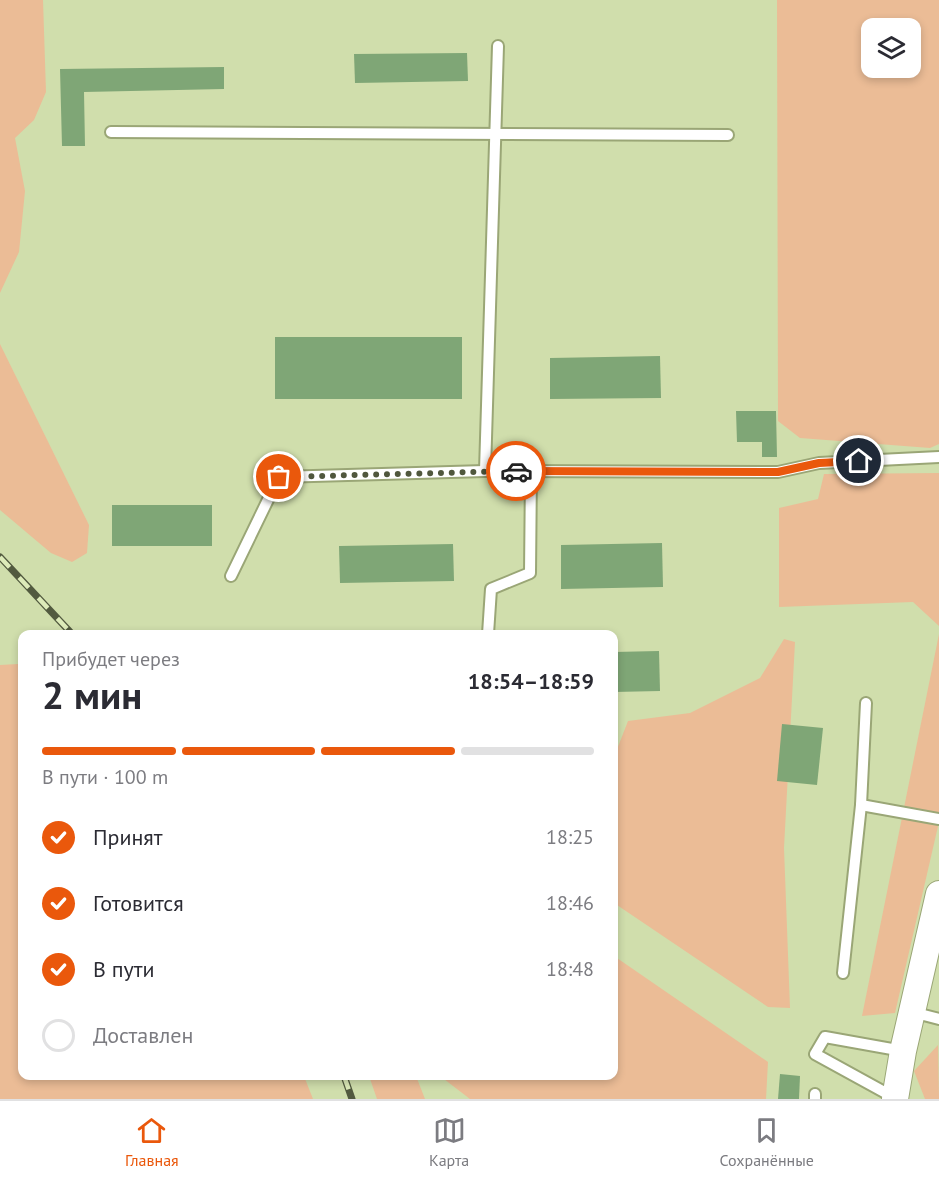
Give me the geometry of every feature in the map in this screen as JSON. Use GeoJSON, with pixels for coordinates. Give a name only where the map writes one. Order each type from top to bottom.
{"type":"FeatureCollection","features":[{"type":"Feature","properties":{"kind":"street"},"geometry":{"type":"LineString","coordinates":[[895,1099],[911,1012],[939,894]]}},
{"type":"Feature","properties":{"kind":"lane"},"geometry":{"type":"LineString","coordinates":[[485,471],[498,45]]}},
{"type":"Feature","properties":{"kind":"lane"},"geometry":{"type":"LineString","coordinates":[[111,132],[728,135]]}},
{"type":"Feature","properties":{"kind":"lane"},"geometry":{"type":"LineString","coordinates":[[231,576],[279,477],[485,471],[778,472],[819,463],[939,458]]}},
{"type":"Feature","properties":{"kind":"lane"},"geometry":{"type":"LineString","coordinates":[[488,630],[491,589],[530,573],[531,471]]}},
{"type":"Feature","properties":{"kind":"lane"},"geometry":{"type":"LineString","coordinates":[[843,973],[861,805],[866,703]]}},
{"type":"Feature","properties":{"kind":"lane"},"geometry":{"type":"LineString","coordinates":[[861,805],[939,819]]}},
{"type":"Feature","properties":{"kind":"lane"},"geometry":{"type":"LineString","coordinates":[[911,1012],[939,1019]]}},
{"type":"Feature","properties":{"kind":"lane"},"geometry":{"type":"LineString","coordinates":[[895,1099],[815,1054],[825,1037],[903,1051]]}},
{"type":"Feature","properties":{"kind":"shaded area"},"geometry":{"type":"Polygon","coordinates":[[[0,0],[43,0],[46,92],[34,120],[15,138],[25,191],[19,252],[0,293],[0,0]]]}},
{"type":"Feature","properties":{"kind":"shaded area"},"geometry":{"type":"Polygon","coordinates":[[[777,0],[939,0],[939,444],[930,448],[800,438],[778,421],[777,0]]]}},
{"type":"Feature","properties":{"kind":"shaded area"},"geometry":{"type":"Polygon","coordinates":[[[0,344],[89,525],[87,553],[72,562],[51,553],[0,510],[0,344]]]}},
{"type":"Feature","properties":{"kind":"shaded area"},"geometry":{"type":"Polygon","coordinates":[[[939,473],[939,626],[913,602],[779,607],[779,508],[818,499],[824,474],[939,473]]]}},
{"type":"Feature","properties":{"kind":"shaded area"},"geometry":{"type":"Polygon","coordinates":[[[939,634],[939,822],[895,1013],[862,1016],[939,634]]]}},
{"type":"Feature","properties":{"kind":"shaded area"},"geometry":{"type":"Polygon","coordinates":[[[784,639],[795,642],[784,848],[790,1008],[768,1007],[618,906],[618,747],[628,721],[690,713],[760,678],[784,639]]]}},
{"type":"Feature","properties":{"kind":"shaded area"},"geometry":{"type":"Polygon","coordinates":[[[18,664],[18,1080],[306,1080],[313,1099],[0,1099],[0,665],[18,664]]]}},
{"type":"Feature","properties":{"kind":"shaded area"},"geometry":{"type":"Polygon","coordinates":[[[618,959],[768,1062],[766,1099],[470,1099],[445,1080],[618,1080],[618,959]]]}},
{"type":"Feature","properties":{"kind":"shaded area"},"geometry":{"type":"Polygon","coordinates":[[[938,1045],[939,1099],[925,1099],[914,1071],[938,1045]]]}},
{"type":"Feature","properties":{"kind":"shaded area"},"geometry":{"type":"Polygon","coordinates":[[[370,1080],[418,1080],[425,1099],[377,1099],[370,1080]]]}},
{"type":"Feature","properties":{"kind":"building"},"geometry":{"type":"Polygon","coordinates":[[[467,53],[468,81],[355,83],[354,54],[467,53]]]}},
{"type":"Feature","properties":{"kind":"building"},"geometry":{"type":"Polygon","coordinates":[[[224,67],[224,89],[84,92],[85,146],[62,146],[60,69],[224,67]]]}},
{"type":"Feature","properties":{"kind":"building"},"geometry":{"type":"Polygon","coordinates":[[[275,337],[462,337],[462,399],[275,399],[275,337]]]}},
{"type":"Feature","properties":{"kind":"building"},"geometry":{"type":"Polygon","coordinates":[[[660,356],[661,398],[550,399],[550,358],[660,356]]]}},
{"type":"Feature","properties":{"kind":"building"},"geometry":{"type":"Polygon","coordinates":[[[736,411],[776,411],[777,457],[762,457],[762,442],[737,442],[736,411]]]}},
{"type":"Feature","properties":{"kind":"building"},"geometry":{"type":"Polygon","coordinates":[[[112,505],[212,505],[212,546],[112,546],[112,505]]]}},
{"type":"Feature","properties":{"kind":"building"},"geometry":{"type":"Polygon","coordinates":[[[662,543],[663,587],[561,589],[561,545],[662,543]]]}},
{"type":"Feature","properties":{"kind":"building"},"geometry":{"type":"Polygon","coordinates":[[[453,544],[454,581],[340,583],[339,546],[453,544]]]}},
{"type":"Feature","properties":{"kind":"building"},"geometry":{"type":"Polygon","coordinates":[[[659,651],[660,691],[618,692],[618,652],[659,651]]]}},
{"type":"Feature","properties":{"kind":"building"},"geometry":{"type":"Polygon","coordinates":[[[782,724],[823,728],[817,785],[777,781],[782,724]]]}},
{"type":"Feature","properties":{"kind":"building"},"geometry":{"type":"Polygon","coordinates":[[[780,1074],[800,1076],[799,1099],[778,1099],[780,1074]]]}},
{"type":"Feature","properties":{"kind":"railway"},"geometry":{"type":"LineString","coordinates":[[0,557],[68,630]]}},
{"type":"Feature","properties":{"kind":"railway"},"geometry":{"type":"LineString","coordinates":[[345,1080],[352,1099]]}},
{"type":"Feature","properties":{"kind":"way so far"},"geometry":{"type":"LineString","coordinates":[[279,477],[516,471]]}},
{"type":"Feature","properties":{"kind":"route"},"geometry":{"type":"LineString","coordinates":[[516,471],[778,472],[819,463],[859,461]]}}]}
